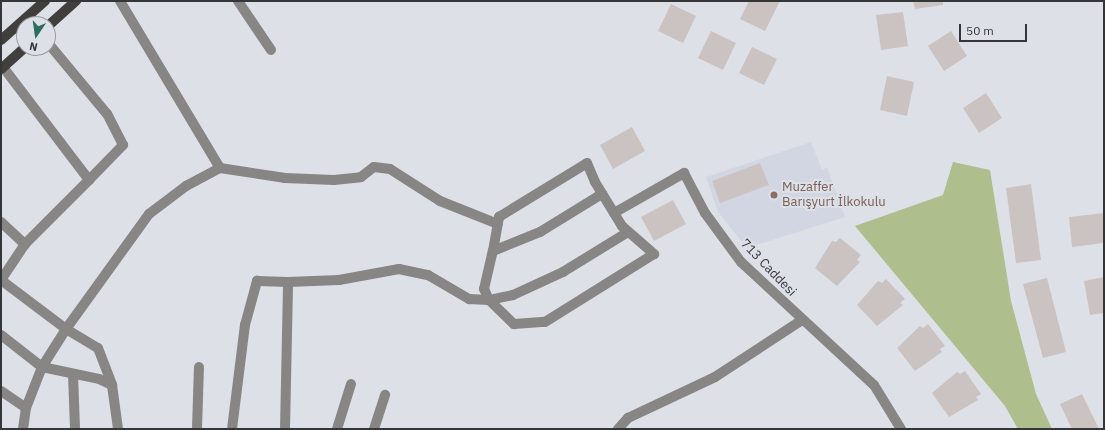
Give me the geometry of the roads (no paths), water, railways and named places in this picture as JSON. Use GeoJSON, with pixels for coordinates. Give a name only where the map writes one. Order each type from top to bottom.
{"type":"FeatureCollection","features":[{"type":"Feature","properties":{"kind":"main road"},"geometry":{"type":"LineString","coordinates":[[1,40],[45,1]]}},
{"type":"Feature","properties":{"kind":"main road"},"geometry":{"type":"LineString","coordinates":[[56,19],[76,1]]}},
{"type":"Feature","properties":{"kind":"main road"},"geometry":{"type":"LineString","coordinates":[[2,68],[16,55]]}},
{"type":"Feature","properties":{"kind":"street"},"geometry":{"type":"LineString","coordinates":[[120,1],[220,168]]}},
{"type":"Feature","properties":{"kind":"street"},"geometry":{"type":"LineString","coordinates":[[238,1],[272,50]]}},
{"type":"Feature","properties":{"kind":"street"},"geometry":{"type":"LineString","coordinates":[[56,52],[107,114],[123,145],[25,244],[1,280],[66,329],[98,348],[112,385],[118,429]]}},
{"type":"Feature","properties":{"kind":"street"},"geometry":{"type":"LineString","coordinates":[[2,68],[89,180]]}},
{"type":"Feature","properties":{"kind":"street"},"geometry":{"type":"LineString","coordinates":[[588,163],[602,194],[628,232],[654,254],[545,322],[514,324],[490,300],[484,289],[499,217],[588,163]]}},
{"type":"Feature","properties":{"kind":"street"},"geometry":{"type":"LineString","coordinates":[[23,429],[26,408],[42,367],[66,329],[150,214],[186,186],[220,168],[285,178],[334,180],[361,177],[374,167],[390,168],[440,201],[498,224]]}},
{"type":"Feature","properties":{"kind":"street","name":"713 Caddesi"},"geometry":{"type":"LineString","coordinates":[[614,213],[684,173],[705,213],[740,262],[874,385],[901,429]]}},
{"type":"Feature","properties":{"kind":"street"},"geometry":{"type":"LineString","coordinates":[[493,251],[540,232],[602,194]]}},
{"type":"Feature","properties":{"kind":"street"},"geometry":{"type":"LineString","coordinates":[[1,222],[25,244]]}},
{"type":"Feature","properties":{"kind":"street"},"geometry":{"type":"LineString","coordinates":[[232,429],[245,325],[257,281],[288,282],[340,280],[399,269],[428,274],[469,299],[490,300],[513,295],[563,272],[628,232]]}},
{"type":"Feature","properties":{"kind":"street"},"geometry":{"type":"LineString","coordinates":[[285,429],[288,282]]}},
{"type":"Feature","properties":{"kind":"street"},"geometry":{"type":"LineString","coordinates":[[618,429],[628,418],[714,377],[802,320]]}},
{"type":"Feature","properties":{"kind":"street"},"geometry":{"type":"LineString","coordinates":[[1,335],[42,367],[112,385]]}},
{"type":"Feature","properties":{"kind":"street"},"geometry":{"type":"LineString","coordinates":[[196,429],[199,367]]}},
{"type":"Feature","properties":{"kind":"street"},"geometry":{"type":"LineString","coordinates":[[74,374],[75,429]]}},
{"type":"Feature","properties":{"kind":"street"},"geometry":{"type":"LineString","coordinates":[[337,429],[351,384]]}},
{"type":"Feature","properties":{"kind":"street"},"geometry":{"type":"LineString","coordinates":[[1,391],[26,408]]}},
{"type":"Feature","properties":{"kind":"street"},"geometry":{"type":"LineString","coordinates":[[374,429],[385,395]]}},
{"type":"Feature","properties":{"kind":"place","name":"Muzaffer Barışyurt İlkokulu"},"geometry":{"type":"Point","coordinates":[774,195]}}]}
